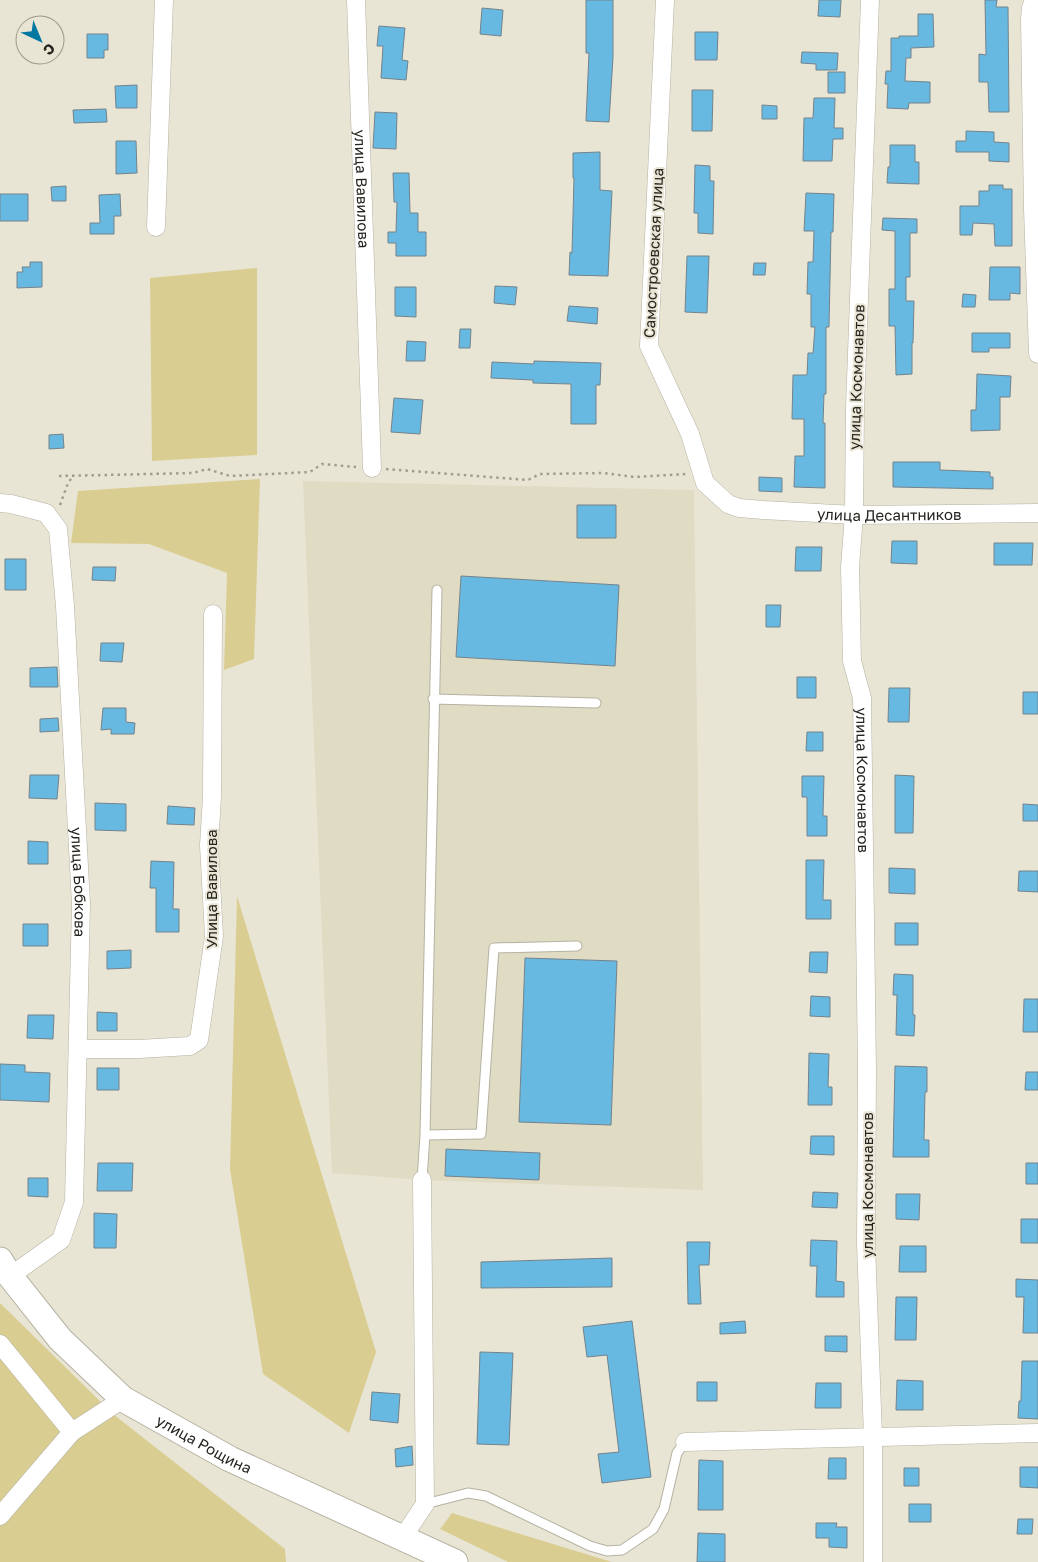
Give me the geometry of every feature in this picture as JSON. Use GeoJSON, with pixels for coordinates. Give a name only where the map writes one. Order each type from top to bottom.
{"type":"FeatureCollection","features":[{"type":"Feature","properties":{"kind":"street"},"geometry":{"type":"LineString","coordinates":[[156,227],[164,0]]}},
{"type":"Feature","properties":{"kind":"street","name":"улица Вавилова"},"geometry":{"type":"LineString","coordinates":[[356,0],[372,468]]}},
{"type":"Feature","properties":{"kind":"street","name":"Самостроевская улица"},"geometry":{"type":"LineString","coordinates":[[665,0],[649,346],[690,434],[706,483],[728,504],[739,508]]}},
{"type":"Feature","properties":{"kind":"street","name":"улица Космонавтов"},"geometry":{"type":"LineString","coordinates":[[870,0],[854,407],[854,515],[850,567],[852,661],[862,698],[868,1070],[866,1244],[873,1437],[873,1562]]}},
{"type":"Feature","properties":{"kind":"street"},"geometry":{"type":"LineString","coordinates":[[1034,0],[1030,8],[1030,19],[1038,354]]}},
{"type":"Feature","properties":{"kind":"street"},"geometry":{"type":"LineString","coordinates":[[0,503],[46,513],[56,526]]}},
{"type":"Feature","properties":{"kind":"street","name":"улица Десантников"},"geometry":{"type":"LineString","coordinates":[[739,508],[854,515],[1038,513]]}},
{"type":"Feature","properties":{"kind":"street","name":"улица Бобкова"},"geometry":{"type":"LineString","coordinates":[[5,1268],[61,1240],[74,1202],[81,904],[65,606],[58,529],[56,526]]}},
{"type":"Feature","properties":{"kind":"street","name":"Улица Вавилова"},"geometry":{"type":"LineString","coordinates":[[78,1049],[139,1049],[190,1046],[199,1040],[214,936],[209,846],[212,797],[214,614]]}},
{"type":"Feature","properties":{"kind":"street"},"geometry":{"type":"LineString","coordinates":[[403,1538],[425,1504],[422,1180]]}},
{"type":"Feature","properties":{"kind":"street","name":"улица Рощина"},"geometry":{"type":"LineString","coordinates":[[5,1268],[60,1339],[123,1398],[230,1459],[455,1562]]}},
{"type":"Feature","properties":{"kind":"street"},"geometry":{"type":"LineString","coordinates":[[0,1344],[72,1432]]}},
{"type":"Feature","properties":{"kind":"street"},"geometry":{"type":"LineString","coordinates":[[0,1516],[72,1432],[123,1398]]}},
{"type":"Feature","properties":{"kind":"street"},"geometry":{"type":"LineString","coordinates":[[685,1442],[1038,1433]]}},
{"type":"Feature","properties":{"kind":"lane"},"geometry":{"type":"LineString","coordinates":[[422,1180],[425,1135],[433,699],[437,590]]}},
{"type":"Feature","properties":{"kind":"lane"},"geometry":{"type":"LineString","coordinates":[[433,699],[596,704]]}},
{"type":"Feature","properties":{"kind":"lane"},"geometry":{"type":"LineString","coordinates":[[425,1135],[481,1134],[494,948],[577,946]]}},
{"type":"Feature","properties":{"kind":"lane"},"geometry":{"type":"LineString","coordinates":[[425,1504],[468,1493],[486,1496],[590,1546],[607,1552],[622,1550],[653,1529],[664,1510],[677,1453],[685,1442]]}},
{"type":"Feature","properties":{"kind":"path"},"geometry":{"type":"LineString","coordinates":[[56,526],[59,509],[68,483],[73,475]]}},
{"type":"Feature","properties":{"kind":"shaded area"},"geometry":{"type":"Polygon","coordinates":[[[257,268],[257,455],[152,461],[150,278],[257,268]]]}},
{"type":"Feature","properties":{"kind":"shaded area"},"geometry":{"type":"Polygon","coordinates":[[[260,479],[254,659],[224,670],[227,573],[149,544],[71,543],[78,491],[260,479]]]}},
{"type":"Feature","properties":{"kind":"shaded area"},"geometry":{"type":"Polygon","coordinates":[[[303,481],[694,490],[703,1190],[422,1180],[332,1173],[303,481]]]}},
{"type":"Feature","properties":{"kind":"shaded area"},"geometry":{"type":"Polygon","coordinates":[[[237,896],[376,1352],[349,1433],[263,1374],[230,1169],[237,896]]]}},
{"type":"Feature","properties":{"kind":"shaded area"},"geometry":{"type":"Polygon","coordinates":[[[0,1303],[113,1414],[285,1549],[286,1562],[0,1562],[0,1303]]]}},
{"type":"Feature","properties":{"kind":"shaded area"},"geometry":{"type":"Polygon","coordinates":[[[452,1513],[612,1562],[508,1562],[440,1529],[452,1513]]]}},
{"type":"Feature","properties":{"kind":"building"},"geometry":{"type":"Polygon","coordinates":[[[586,0],[613,0],[613,57],[609,122],[586,121],[589,53],[586,53],[586,0]]]}},
{"type":"Feature","properties":{"kind":"building"},"geometry":{"type":"Polygon","coordinates":[[[819,0],[841,0],[840,17],[818,16],[819,0]]]}},
{"type":"Feature","properties":{"kind":"building"},"geometry":{"type":"Polygon","coordinates":[[[985,0],[997,0],[996,7],[1008,7],[1009,112],[989,112],[988,82],[979,82],[979,54],[986,55],[985,0]]]}},
{"type":"Feature","properties":{"kind":"building"},"geometry":{"type":"Polygon","coordinates":[[[482,8],[503,10],[501,36],[480,34],[482,8]]]}},
{"type":"Feature","properties":{"kind":"building"},"geometry":{"type":"Polygon","coordinates":[[[918,14],[933,14],[934,47],[911,48],[911,58],[906,58],[905,81],[930,82],[930,103],[909,103],[908,109],[887,108],[888,84],[885,84],[886,71],[891,71],[891,38],[918,36],[918,14]]]}},
{"type":"Feature","properties":{"kind":"building"},"geometry":{"type":"Polygon","coordinates":[[[379,26],[405,28],[402,60],[408,61],[406,80],[381,78],[383,46],[377,46],[379,26]]]}},
{"type":"Feature","properties":{"kind":"building"},"geometry":{"type":"Polygon","coordinates":[[[695,32],[718,32],[717,60],[695,60],[695,32]]]}},
{"type":"Feature","properties":{"kind":"building"},"geometry":{"type":"Polygon","coordinates":[[[87,34],[108,34],[108,50],[104,50],[104,58],[87,58],[87,34]]]}},
{"type":"Feature","properties":{"kind":"building"},"geometry":{"type":"Polygon","coordinates":[[[802,52],[838,53],[837,70],[816,70],[816,64],[801,63],[802,52]]]}},
{"type":"Feature","properties":{"kind":"building"},"geometry":{"type":"Polygon","coordinates":[[[828,72],[845,72],[845,93],[828,93],[828,72]]]}},
{"type":"Feature","properties":{"kind":"building"},"geometry":{"type":"Polygon","coordinates":[[[137,85],[137,108],[116,108],[115,86],[137,85]]]}},
{"type":"Feature","properties":{"kind":"building"},"geometry":{"type":"Polygon","coordinates":[[[692,90],[713,90],[712,131],[692,131],[692,90]]]}},
{"type":"Feature","properties":{"kind":"building"},"geometry":{"type":"Polygon","coordinates":[[[814,98],[835,98],[834,128],[843,128],[843,139],[833,139],[832,161],[803,161],[804,118],[813,118],[814,98]]]}},
{"type":"Feature","properties":{"kind":"building"},"geometry":{"type":"Polygon","coordinates":[[[762,105],[777,106],[777,119],[762,119],[762,105]]]}},
{"type":"Feature","properties":{"kind":"building"},"geometry":{"type":"Polygon","coordinates":[[[106,109],[107,122],[74,123],[73,110],[106,109]]]}},
{"type":"Feature","properties":{"kind":"building"},"geometry":{"type":"Polygon","coordinates":[[[375,112],[397,113],[396,149],[373,148],[375,112]]]}},
{"type":"Feature","properties":{"kind":"building"},"geometry":{"type":"Polygon","coordinates":[[[966,131],[994,132],[994,142],[1009,143],[1009,162],[989,161],[989,152],[956,152],[956,141],[966,141],[966,131]]]}},
{"type":"Feature","properties":{"kind":"building"},"geometry":{"type":"Polygon","coordinates":[[[116,141],[136,141],[137,173],[116,174],[116,141]]]}},
{"type":"Feature","properties":{"kind":"building"},"geometry":{"type":"Polygon","coordinates":[[[890,145],[915,145],[915,162],[919,162],[919,184],[887,183],[888,167],[890,167],[890,145]]]}},
{"type":"Feature","properties":{"kind":"building"},"geometry":{"type":"Polygon","coordinates":[[[600,152],[600,190],[612,191],[608,276],[569,275],[570,252],[572,253],[573,153],[600,152]]]}},
{"type":"Feature","properties":{"kind":"building"},"geometry":{"type":"Polygon","coordinates":[[[695,165],[710,166],[710,181],[714,181],[713,234],[698,233],[698,213],[694,213],[695,165]]]}},
{"type":"Feature","properties":{"kind":"building"},"geometry":{"type":"Polygon","coordinates":[[[393,173],[409,173],[410,213],[418,213],[418,232],[426,232],[426,256],[396,256],[396,243],[388,243],[388,232],[396,232],[397,202],[394,202],[393,173]]]}},
{"type":"Feature","properties":{"kind":"building"},"geometry":{"type":"Polygon","coordinates":[[[989,185],[1003,185],[1003,189],[1012,189],[1012,246],[995,246],[994,224],[973,223],[972,235],[960,235],[960,206],[979,206],[979,191],[989,191],[989,185]]]}},
{"type":"Feature","properties":{"kind":"building"},"geometry":{"type":"Polygon","coordinates":[[[66,186],[66,201],[52,201],[51,187],[66,186]]]}},
{"type":"Feature","properties":{"kind":"building"},"geometry":{"type":"Polygon","coordinates":[[[806,193],[834,194],[833,232],[831,232],[829,327],[826,327],[826,394],[824,394],[823,423],[825,423],[825,488],[794,487],[795,456],[804,456],[804,419],[792,419],[793,375],[807,375],[808,353],[813,353],[815,327],[811,327],[811,294],[807,294],[808,262],[813,262],[814,231],[804,231],[806,193]]]}},
{"type":"Feature","properties":{"kind":"building"},"geometry":{"type":"Polygon","coordinates":[[[0,194],[28,194],[28,221],[0,221],[0,194]]]}},
{"type":"Feature","properties":{"kind":"building"},"geometry":{"type":"Polygon","coordinates":[[[120,194],[121,216],[114,216],[114,234],[90,234],[90,223],[100,223],[99,195],[120,194]]]}},
{"type":"Feature","properties":{"kind":"building"},"geometry":{"type":"Polygon","coordinates":[[[883,218],[917,219],[917,233],[910,233],[910,277],[906,277],[906,301],[914,301],[912,374],[896,375],[895,326],[889,326],[889,289],[895,289],[895,231],[882,230],[883,218]]]}},
{"type":"Feature","properties":{"kind":"building"},"geometry":{"type":"Polygon","coordinates":[[[687,256],[709,256],[707,313],[685,312],[687,256]]]}},
{"type":"Feature","properties":{"kind":"building"},"geometry":{"type":"Polygon","coordinates":[[[30,262],[42,262],[42,287],[17,288],[17,272],[23,272],[22,267],[30,267],[30,262]]]}},
{"type":"Feature","properties":{"kind":"building"},"geometry":{"type":"Polygon","coordinates":[[[754,263],[766,263],[765,275],[753,275],[754,263]]]}},
{"type":"Feature","properties":{"kind":"building"},"geometry":{"type":"Polygon","coordinates":[[[990,267],[1020,267],[1020,294],[1010,293],[1010,300],[989,300],[990,267]]]}},
{"type":"Feature","properties":{"kind":"building"},"geometry":{"type":"Polygon","coordinates":[[[495,286],[517,287],[515,305],[494,303],[495,286]]]}},
{"type":"Feature","properties":{"kind":"building"},"geometry":{"type":"Polygon","coordinates":[[[395,287],[416,287],[416,317],[395,316],[395,287]]]}},
{"type":"Feature","properties":{"kind":"building"},"geometry":{"type":"Polygon","coordinates":[[[963,294],[976,295],[975,307],[962,307],[963,294]]]}},
{"type":"Feature","properties":{"kind":"building"},"geometry":{"type":"Polygon","coordinates":[[[569,306],[598,308],[597,324],[567,321],[569,306]]]}},
{"type":"Feature","properties":{"kind":"building"},"geometry":{"type":"Polygon","coordinates":[[[460,329],[471,329],[470,348],[459,348],[460,329]]]}},
{"type":"Feature","properties":{"kind":"building"},"geometry":{"type":"Polygon","coordinates":[[[972,333],[1010,333],[1010,348],[989,348],[989,352],[972,352],[972,333]]]}},
{"type":"Feature","properties":{"kind":"building"},"geometry":{"type":"Polygon","coordinates":[[[407,341],[426,342],[425,361],[406,361],[407,341]]]}},
{"type":"Feature","properties":{"kind":"building"},"geometry":{"type":"Polygon","coordinates":[[[534,361],[601,363],[600,385],[596,385],[596,424],[571,424],[571,384],[533,383],[533,380],[491,378],[492,362],[534,364],[534,361]]]}},
{"type":"Feature","properties":{"kind":"building"},"geometry":{"type":"Polygon","coordinates":[[[977,374],[1011,376],[1010,397],[1000,397],[1000,430],[971,431],[971,410],[976,410],[977,374]]]}},
{"type":"Feature","properties":{"kind":"building"},"geometry":{"type":"Polygon","coordinates":[[[394,398],[423,400],[420,434],[391,432],[394,398]]]}},
{"type":"Feature","properties":{"kind":"building"},"geometry":{"type":"Polygon","coordinates":[[[63,434],[64,448],[49,449],[49,435],[63,434]]]}},
{"type":"Feature","properties":{"kind":"building"},"geometry":{"type":"Polygon","coordinates":[[[893,462],[940,462],[940,470],[990,472],[990,477],[993,477],[993,489],[893,487],[893,462]]]}},
{"type":"Feature","properties":{"kind":"building"},"geometry":{"type":"Polygon","coordinates":[[[759,477],[782,478],[782,492],[759,491],[759,477]]]}},
{"type":"Feature","properties":{"kind":"building"},"geometry":{"type":"Polygon","coordinates":[[[577,505],[616,505],[616,538],[577,538],[577,505]]]}},
{"type":"Feature","properties":{"kind":"building"},"geometry":{"type":"Polygon","coordinates":[[[892,541],[917,541],[917,564],[891,563],[892,541]]]}},
{"type":"Feature","properties":{"kind":"building"},"geometry":{"type":"Polygon","coordinates":[[[994,543],[1033,543],[1032,565],[994,565],[994,543]]]}},
{"type":"Feature","properties":{"kind":"building"},"geometry":{"type":"Polygon","coordinates":[[[796,547],[822,547],[821,571],[795,571],[796,547]]]}},
{"type":"Feature","properties":{"kind":"building"},"geometry":{"type":"Polygon","coordinates":[[[5,559],[26,559],[26,590],[5,590],[5,559]]]}},
{"type":"Feature","properties":{"kind":"building"},"geometry":{"type":"Polygon","coordinates":[[[93,567],[116,567],[115,581],[92,580],[93,567]]]}},
{"type":"Feature","properties":{"kind":"building"},"geometry":{"type":"Polygon","coordinates":[[[461,576],[619,585],[615,666],[456,657],[461,576]]]}},
{"type":"Feature","properties":{"kind":"building"},"geometry":{"type":"Polygon","coordinates":[[[766,605],[781,605],[780,627],[766,627],[766,605]]]}},
{"type":"Feature","properties":{"kind":"building"},"geometry":{"type":"Polygon","coordinates":[[[101,643],[124,643],[122,662],[100,661],[101,643]]]}},
{"type":"Feature","properties":{"kind":"building"},"geometry":{"type":"Polygon","coordinates":[[[57,667],[58,687],[30,687],[30,668],[57,667]]]}},
{"type":"Feature","properties":{"kind":"building"},"geometry":{"type":"Polygon","coordinates":[[[797,677],[816,677],[816,698],[797,698],[797,677]]]}},
{"type":"Feature","properties":{"kind":"building"},"geometry":{"type":"Polygon","coordinates":[[[889,688],[910,688],[909,722],[888,722],[889,688]]]}},
{"type":"Feature","properties":{"kind":"building"},"geometry":{"type":"Polygon","coordinates":[[[1023,692],[1038,692],[1038,714],[1023,714],[1023,692]]]}},
{"type":"Feature","properties":{"kind":"building"},"geometry":{"type":"Polygon","coordinates":[[[103,708],[126,708],[126,722],[135,723],[134,734],[111,734],[111,729],[101,730],[103,708]]]}},
{"type":"Feature","properties":{"kind":"building"},"geometry":{"type":"Polygon","coordinates":[[[58,718],[59,731],[40,732],[40,719],[58,718]]]}},
{"type":"Feature","properties":{"kind":"building"},"geometry":{"type":"Polygon","coordinates":[[[807,732],[823,732],[823,751],[806,751],[807,732]]]}},
{"type":"Feature","properties":{"kind":"building"},"geometry":{"type":"Polygon","coordinates":[[[30,775],[59,775],[57,799],[29,798],[30,775]]]}},
{"type":"Feature","properties":{"kind":"building"},"geometry":{"type":"Polygon","coordinates":[[[895,775],[914,776],[913,833],[895,833],[895,775]]]}},
{"type":"Feature","properties":{"kind":"building"},"geometry":{"type":"Polygon","coordinates":[[[802,776],[824,776],[823,816],[827,816],[827,836],[807,836],[807,797],[802,797],[802,776]]]}},
{"type":"Feature","properties":{"kind":"building"},"geometry":{"type":"Polygon","coordinates":[[[95,803],[126,804],[126,831],[95,830],[95,803]]]}},
{"type":"Feature","properties":{"kind":"building"},"geometry":{"type":"Polygon","coordinates":[[[1023,804],[1038,805],[1038,821],[1023,821],[1023,804]]]}},
{"type":"Feature","properties":{"kind":"building"},"geometry":{"type":"Polygon","coordinates":[[[168,806],[195,808],[194,825],[167,824],[168,806]]]}},
{"type":"Feature","properties":{"kind":"building"},"geometry":{"type":"Polygon","coordinates":[[[28,841],[48,842],[48,864],[28,864],[28,841]]]}},
{"type":"Feature","properties":{"kind":"building"},"geometry":{"type":"Polygon","coordinates":[[[806,860],[824,860],[823,900],[831,900],[831,919],[806,919],[806,860]]]}},
{"type":"Feature","properties":{"kind":"building"},"geometry":{"type":"Polygon","coordinates":[[[151,861],[174,862],[173,909],[179,909],[179,932],[156,932],[156,888],[150,888],[151,861]]]}},
{"type":"Feature","properties":{"kind":"building"},"geometry":{"type":"Polygon","coordinates":[[[889,868],[915,869],[915,894],[889,893],[889,868]]]}},
{"type":"Feature","properties":{"kind":"building"},"geometry":{"type":"Polygon","coordinates":[[[1019,871],[1038,871],[1038,892],[1018,891],[1019,871]]]}},
{"type":"Feature","properties":{"kind":"building"},"geometry":{"type":"Polygon","coordinates":[[[895,923],[918,923],[918,945],[895,945],[895,923]]]}},
{"type":"Feature","properties":{"kind":"building"},"geometry":{"type":"Polygon","coordinates":[[[23,924],[48,924],[48,946],[23,946],[23,924]]]}},
{"type":"Feature","properties":{"kind":"building"},"geometry":{"type":"Polygon","coordinates":[[[131,950],[131,968],[107,969],[107,951],[131,950]]]}},
{"type":"Feature","properties":{"kind":"building"},"geometry":{"type":"Polygon","coordinates":[[[810,952],[828,952],[827,973],[809,972],[810,952]]]}},
{"type":"Feature","properties":{"kind":"building"},"geometry":{"type":"Polygon","coordinates":[[[525,958],[617,961],[611,1125],[519,1122],[525,958]]]}},
{"type":"Feature","properties":{"kind":"building"},"geometry":{"type":"Polygon","coordinates":[[[894,974],[913,975],[914,1036],[896,1035],[897,995],[893,995],[894,974]]]}},
{"type":"Feature","properties":{"kind":"building"},"geometry":{"type":"Polygon","coordinates":[[[811,996],[830,997],[830,1017],[810,1016],[811,996]]]}},
{"type":"Feature","properties":{"kind":"building"},"geometry":{"type":"Polygon","coordinates":[[[1024,999],[1038,999],[1038,1032],[1023,1032],[1024,999]]]}},
{"type":"Feature","properties":{"kind":"building"},"geometry":{"type":"Polygon","coordinates":[[[97,1012],[117,1013],[117,1031],[97,1031],[97,1012]]]}},
{"type":"Feature","properties":{"kind":"building"},"geometry":{"type":"Polygon","coordinates":[[[28,1015],[54,1015],[53,1039],[27,1038],[28,1015]]]}},
{"type":"Feature","properties":{"kind":"building"},"geometry":{"type":"Polygon","coordinates":[[[809,1053],[829,1054],[828,1087],[832,1087],[832,1105],[808,1105],[809,1053]]]}},
{"type":"Feature","properties":{"kind":"building"},"geometry":{"type":"Polygon","coordinates":[[[0,1064],[25,1065],[25,1072],[50,1073],[49,1102],[0,1100],[0,1064]]]}},
{"type":"Feature","properties":{"kind":"building"},"geometry":{"type":"Polygon","coordinates":[[[895,1066],[927,1067],[924,1140],[929,1140],[929,1157],[893,1157],[895,1066]]]}},
{"type":"Feature","properties":{"kind":"building"},"geometry":{"type":"Polygon","coordinates":[[[97,1068],[119,1068],[119,1090],[97,1090],[97,1068]]]}},
{"type":"Feature","properties":{"kind":"building"},"geometry":{"type":"Polygon","coordinates":[[[1026,1072],[1038,1072],[1038,1090],[1025,1090],[1026,1072]]]}},
{"type":"Feature","properties":{"kind":"building"},"geometry":{"type":"Polygon","coordinates":[[[811,1136],[834,1136],[834,1155],[810,1154],[811,1136]]]}},
{"type":"Feature","properties":{"kind":"building"},"geometry":{"type":"Polygon","coordinates":[[[446,1149],[540,1153],[539,1180],[445,1176],[446,1149]]]}},
{"type":"Feature","properties":{"kind":"building"},"geometry":{"type":"Polygon","coordinates":[[[98,1163],[133,1163],[132,1191],[97,1191],[98,1163]]]}},
{"type":"Feature","properties":{"kind":"building"},"geometry":{"type":"Polygon","coordinates":[[[1026,1163],[1038,1163],[1038,1184],[1026,1184],[1026,1163]]]}},
{"type":"Feature","properties":{"kind":"building"},"geometry":{"type":"Polygon","coordinates":[[[28,1178],[48,1178],[48,1197],[28,1196],[28,1178]]]}},
{"type":"Feature","properties":{"kind":"building"},"geometry":{"type":"Polygon","coordinates":[[[813,1192],[838,1193],[837,1208],[812,1207],[813,1192]]]}},
{"type":"Feature","properties":{"kind":"building"},"geometry":{"type":"Polygon","coordinates":[[[896,1194],[920,1194],[919,1220],[896,1219],[896,1194]]]}},
{"type":"Feature","properties":{"kind":"building"},"geometry":{"type":"Polygon","coordinates":[[[94,1213],[117,1214],[116,1248],[94,1248],[94,1213]]]}},
{"type":"Feature","properties":{"kind":"building"},"geometry":{"type":"Polygon","coordinates":[[[1021,1219],[1038,1219],[1038,1243],[1021,1243],[1021,1219]]]}},
{"type":"Feature","properties":{"kind":"building"},"geometry":{"type":"Polygon","coordinates":[[[811,1240],[837,1241],[836,1281],[844,1282],[844,1297],[816,1297],[817,1266],[810,1266],[811,1240]]]}},
{"type":"Feature","properties":{"kind":"building"},"geometry":{"type":"Polygon","coordinates":[[[687,1242],[710,1242],[709,1265],[699,1265],[701,1304],[688,1304],[687,1242]]]}},
{"type":"Feature","properties":{"kind":"building"},"geometry":{"type":"Polygon","coordinates":[[[900,1246],[926,1246],[926,1272],[899,1272],[900,1246]]]}},
{"type":"Feature","properties":{"kind":"building"},"geometry":{"type":"Polygon","coordinates":[[[612,1258],[612,1287],[481,1288],[481,1262],[612,1258]]]}},
{"type":"Feature","properties":{"kind":"building"},"geometry":{"type":"Polygon","coordinates":[[[1016,1279],[1038,1280],[1038,1333],[1023,1333],[1024,1297],[1016,1297],[1016,1279]]]}},
{"type":"Feature","properties":{"kind":"building"},"geometry":{"type":"Polygon","coordinates":[[[896,1297],[917,1297],[916,1340],[895,1340],[896,1297]]]}},
{"type":"Feature","properties":{"kind":"building"},"geometry":{"type":"Polygon","coordinates":[[[632,1321],[651,1477],[602,1483],[598,1454],[619,1452],[607,1355],[587,1357],[583,1327],[632,1321]]]}},
{"type":"Feature","properties":{"kind":"building"},"geometry":{"type":"Polygon","coordinates":[[[745,1321],[746,1333],[720,1334],[720,1323],[745,1321]]]}},
{"type":"Feature","properties":{"kind":"building"},"geometry":{"type":"Polygon","coordinates":[[[825,1336],[847,1336],[847,1352],[825,1351],[825,1336]]]}},
{"type":"Feature","properties":{"kind":"building"},"geometry":{"type":"Polygon","coordinates":[[[480,1352],[513,1353],[509,1445],[477,1444],[480,1352]]]}},
{"type":"Feature","properties":{"kind":"building"},"geometry":{"type":"Polygon","coordinates":[[[1022,1361],[1038,1361],[1038,1419],[1018,1418],[1019,1401],[1021,1401],[1022,1361]]]}},
{"type":"Feature","properties":{"kind":"building"},"geometry":{"type":"Polygon","coordinates":[[[897,1380],[923,1381],[923,1410],[896,1410],[897,1380]]]}},
{"type":"Feature","properties":{"kind":"building"},"geometry":{"type":"Polygon","coordinates":[[[697,1382],[717,1382],[717,1401],[697,1401],[697,1382]]]}},
{"type":"Feature","properties":{"kind":"building"},"geometry":{"type":"Polygon","coordinates":[[[816,1383],[841,1383],[841,1408],[815,1408],[816,1383]]]}},
{"type":"Feature","properties":{"kind":"building"},"geometry":{"type":"Polygon","coordinates":[[[372,1392],[400,1394],[398,1423],[370,1420],[372,1392]]]}},
{"type":"Feature","properties":{"kind":"building"},"geometry":{"type":"Polygon","coordinates":[[[412,1446],[413,1465],[396,1467],[395,1449],[412,1446]]]}},
{"type":"Feature","properties":{"kind":"building"},"geometry":{"type":"Polygon","coordinates":[[[829,1458],[846,1458],[846,1479],[828,1479],[829,1458]]]}},
{"type":"Feature","properties":{"kind":"building"},"geometry":{"type":"Polygon","coordinates":[[[699,1460],[723,1461],[723,1510],[698,1510],[699,1460]]]}},
{"type":"Feature","properties":{"kind":"building"},"geometry":{"type":"Polygon","coordinates":[[[1020,1467],[1038,1467],[1038,1488],[1020,1487],[1020,1467]]]}},
{"type":"Feature","properties":{"kind":"building"},"geometry":{"type":"Polygon","coordinates":[[[904,1468],[919,1468],[919,1486],[904,1486],[904,1468]]]}},
{"type":"Feature","properties":{"kind":"building"},"geometry":{"type":"Polygon","coordinates":[[[909,1504],[931,1504],[931,1522],[909,1522],[909,1504]]]}},
{"type":"Feature","properties":{"kind":"building"},"geometry":{"type":"Polygon","coordinates":[[[1018,1519],[1033,1519],[1032,1534],[1017,1534],[1018,1519]]]}},
{"type":"Feature","properties":{"kind":"building"},"geometry":{"type":"Polygon","coordinates":[[[816,1523],[837,1523],[836,1527],[847,1527],[847,1548],[829,1547],[829,1538],[816,1538],[816,1523]]]}},
{"type":"Feature","properties":{"kind":"building"},"geometry":{"type":"Polygon","coordinates":[[[698,1533],[725,1534],[725,1562],[697,1562],[698,1533]]]}}]}
